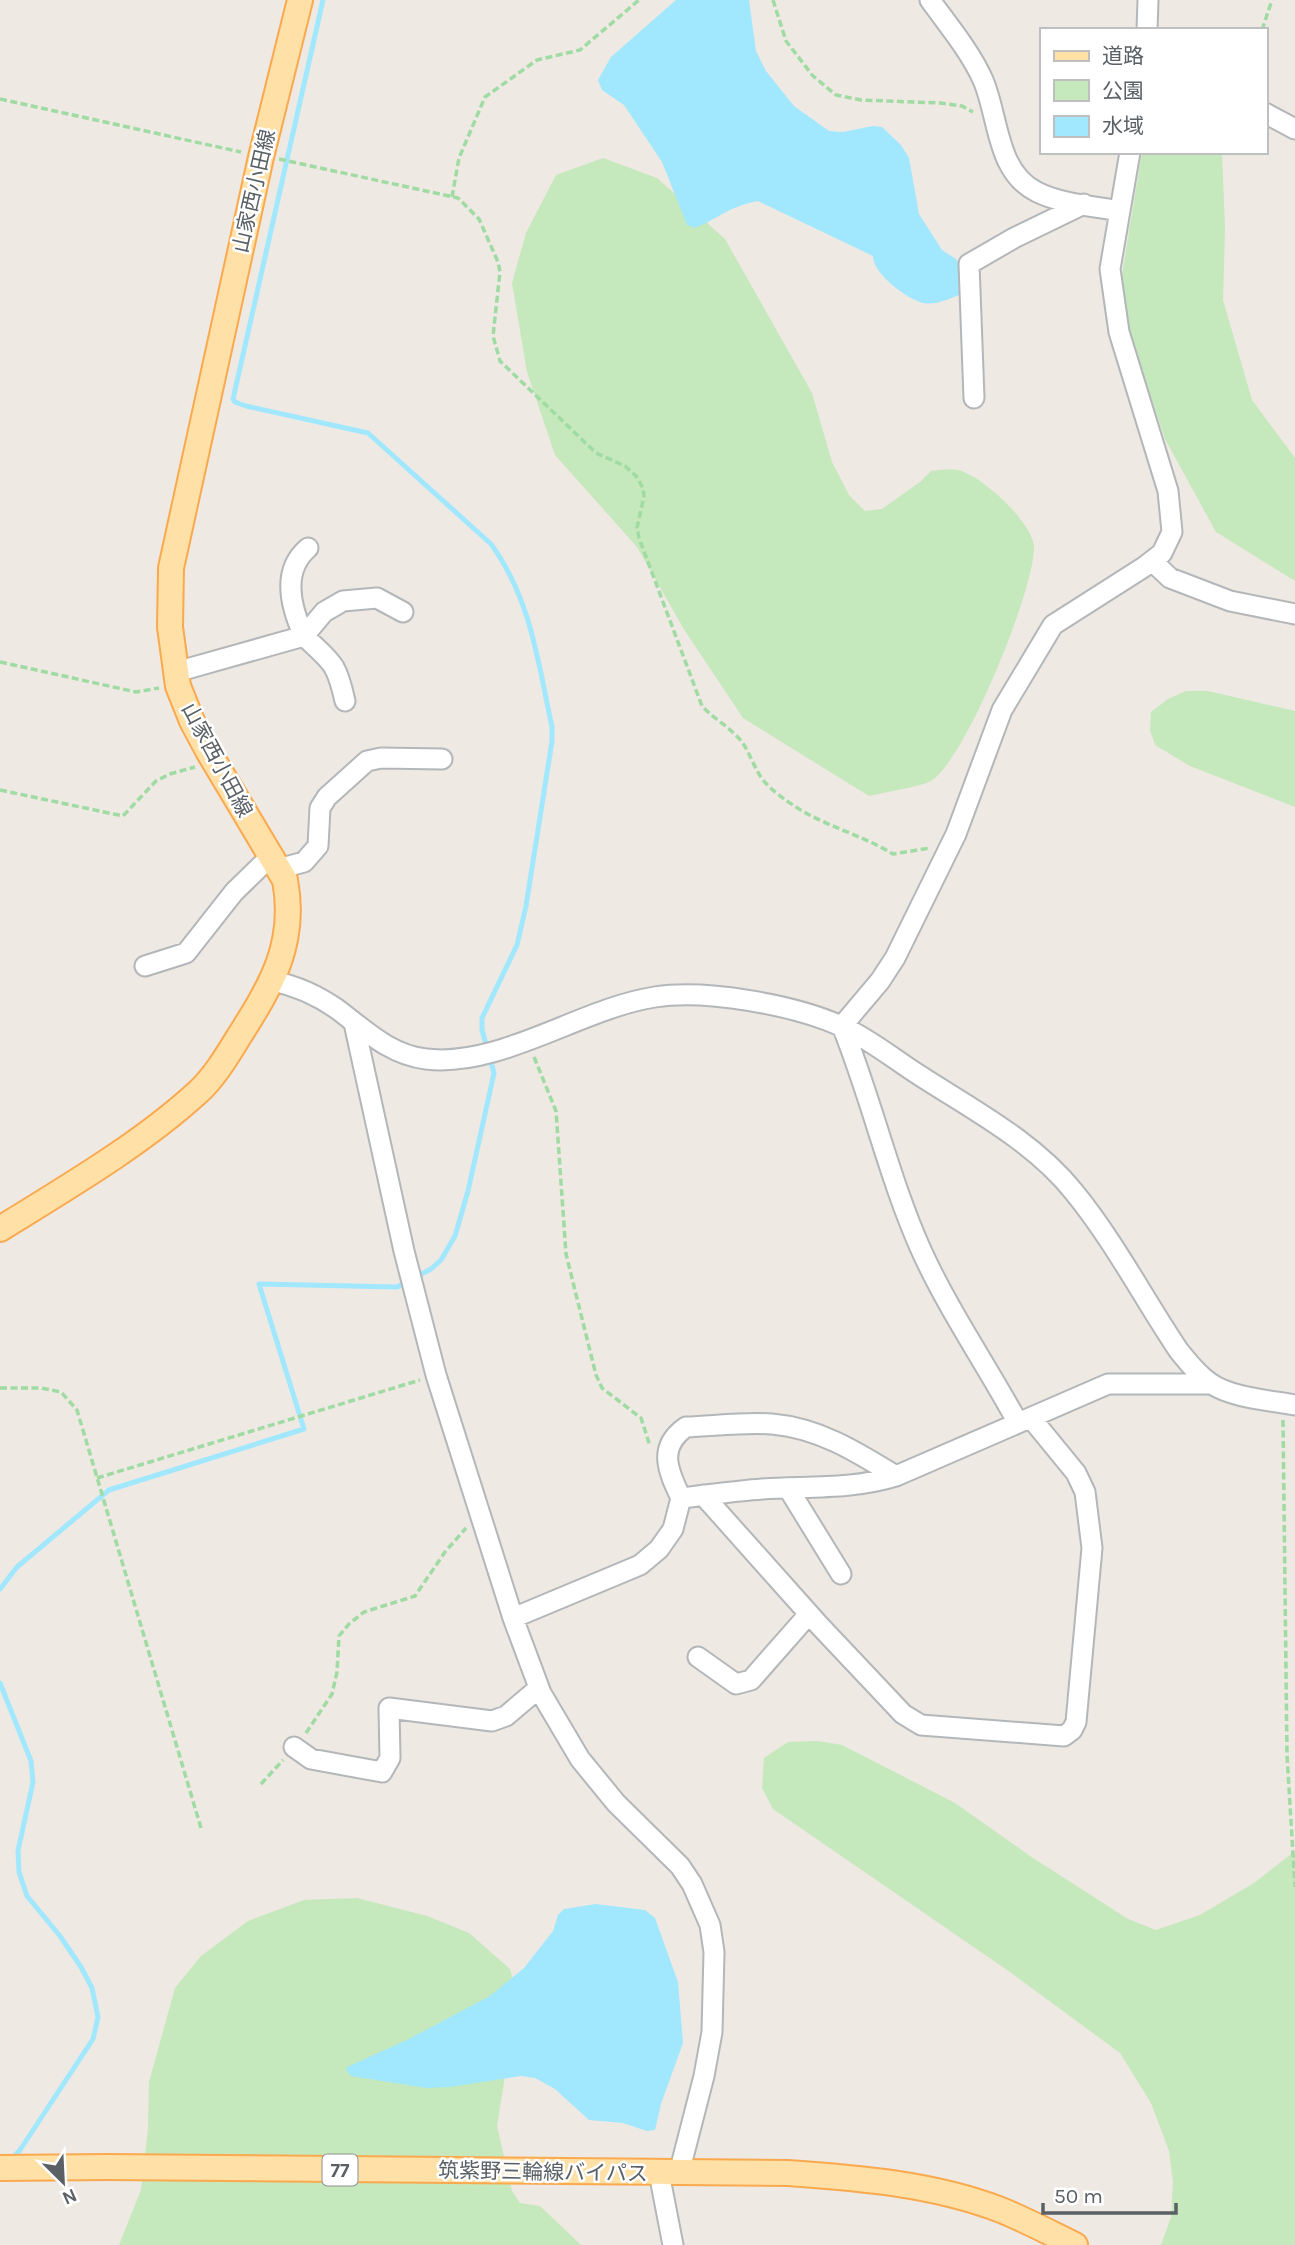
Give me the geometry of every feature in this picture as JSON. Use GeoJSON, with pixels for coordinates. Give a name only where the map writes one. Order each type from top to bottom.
{"type":"FeatureCollection","features":[{"type":"Feature","properties":{"kind":"main road","name":"山家西小田線"},"geometry":{"type":"LineString","coordinates":[[0,1229],[129,1146],[199,1092],[231,1050],[274,981],[286,931],[289,903],[285,880],[192,721],[177,679],[170,627],[171,568],[261,157],[300,0]]}},
{"type":"Feature","properties":{"kind":"main road","name":"筑紫野三輪線バイパス"},"geometry":{"type":"LineString","coordinates":[[0,2168],[788,2173],[879,2181],[947,2194],[1000,2210],[1075,2245]]}},
{"type":"Feature","properties":{"kind":"street"},"geometry":{"type":"LineString","coordinates":[[930,0],[983,79],[1005,156],[1015,175],[1035,192],[1120,211]]}},
{"type":"Feature","properties":{"kind":"street"},"geometry":{"type":"LineString","coordinates":[[1147,28],[1148,0]]}},
{"type":"Feature","properties":{"kind":"street"},"geometry":{"type":"LineString","coordinates":[[1267,114],[1295,129]]}},
{"type":"Feature","properties":{"kind":"street"},"geometry":{"type":"LineString","coordinates":[[842,1026],[880,981],[895,958],[950,846],[1002,710],[1054,625],[1152,561],[1162,553],[1172,532],[1168,491],[1119,332],[1110,269],[1130,154]]}},
{"type":"Feature","properties":{"kind":"street"},"geometry":{"type":"LineString","coordinates":[[974,398],[969,264],[1013,238],[1084,204]]}},
{"type":"Feature","properties":{"kind":"street"},"geometry":{"type":"LineString","coordinates":[[308,548],[299,555],[290,581],[295,617],[304,636],[332,662],[339,675],[345,701]]}},
{"type":"Feature","properties":{"kind":"street"},"geometry":{"type":"LineString","coordinates":[[1152,561],[1170,578],[1230,601],[1295,614]]}},
{"type":"Feature","properties":{"kind":"street"},"geometry":{"type":"LineString","coordinates":[[177,679],[304,636],[324,612],[343,601],[377,598],[404,612]]}},
{"type":"Feature","properties":{"kind":"street"},"geometry":{"type":"LineString","coordinates":[[145,966],[187,953],[234,892],[274,862],[304,862],[318,846],[320,807],[327,797],[367,761],[381,758],[442,759]]}},
{"type":"Feature","properties":{"kind":"street"},"geometry":{"type":"LineString","coordinates":[[274,981],[306,990],[376,1040],[425,1059],[464,1058],[525,1040],[628,1003],[676,995],[710,995],[760,1003],[842,1026],[1035,1151],[1075,1193],[1195,1371],[1212,1384],[1231,1392],[1289,1404]]}},
{"type":"Feature","properties":{"kind":"street"},"geometry":{"type":"LineString","coordinates":[[354,1023],[404,1251],[436,1375],[513,1618],[539,1688],[580,1759],[616,1803],[680,1866],[692,1884],[710,1925],[714,1952],[712,2032],[704,2076],[669,2173],[673,2245]]}},
{"type":"Feature","properties":{"kind":"street"},"geometry":{"type":"LineString","coordinates":[[704,1495],[809,1614],[903,1714],[921,1725],[1064,1736],[1072,1730],[1076,1722],[1092,1548],[1085,1492],[1076,1474],[1024,1421],[953,1312],[922,1252],[903,1205],[842,1026]]}},
{"type":"Feature","properties":{"kind":"street"},"geometry":{"type":"LineString","coordinates":[[681,1498],[788,1488],[858,1486],[896,1476],[1108,1384],[1212,1384]]}},
{"type":"Feature","properties":{"kind":"street"},"geometry":{"type":"LineString","coordinates":[[513,1618],[640,1565],[659,1549],[673,1529],[681,1498],[667,1452],[677,1434],[686,1427],[754,1424],[803,1430],[852,1448],[896,1476]]}},
{"type":"Feature","properties":{"kind":"street"},"geometry":{"type":"LineString","coordinates":[[788,1488],[841,1574]]}},
{"type":"Feature","properties":{"kind":"street"},"geometry":{"type":"LineString","coordinates":[[698,1657],[736,1684],[751,1680],[809,1614]]}},
{"type":"Feature","properties":{"kind":"street"},"geometry":{"type":"LineString","coordinates":[[294,1747],[311,1759],[382,1772],[390,1758],[389,1708],[492,1721],[506,1716],[539,1688]]}},
{"type":"Feature","properties":{"kind":"path"},"geometry":{"type":"LineString","coordinates":[[452,197],[459,158],[485,97],[537,60],[580,50],[639,0]]}},
{"type":"Feature","properties":{"kind":"path"},"geometry":{"type":"LineString","coordinates":[[772,0],[786,41],[813,76],[836,95],[860,100],[962,106],[980,116],[995,117]]}},
{"type":"Feature","properties":{"kind":"path"},"geometry":{"type":"LineString","coordinates":[[1263,28],[1272,0]]}},
{"type":"Feature","properties":{"kind":"path"},"geometry":{"type":"LineString","coordinates":[[0,99],[458,198],[479,219],[498,262],[500,272],[493,336],[500,361],[596,453],[625,466],[636,475],[643,488],[644,496],[637,528],[639,538],[702,706],[743,744],[763,779],[793,805],[815,819],[841,831],[871,840],[893,854],[950,846]]}},
{"type":"Feature","properties":{"kind":"path"},"geometry":{"type":"LineString","coordinates":[[0,662],[136,692],[177,679]]}},
{"type":"Feature","properties":{"kind":"path"},"geometry":{"type":"LineString","coordinates":[[0,790],[123,816],[156,781],[214,761]]}},
{"type":"Feature","properties":{"kind":"path"},"geometry":{"type":"LineString","coordinates":[[525,1040],[556,1111],[566,1254],[596,1375],[602,1388],[641,1418],[651,1449]]}},
{"type":"Feature","properties":{"kind":"path"},"geometry":{"type":"LineString","coordinates":[[97,1478],[436,1375]]}},
{"type":"Feature","properties":{"kind":"path"},"geometry":{"type":"LineString","coordinates":[[0,1388],[41,1388],[61,1392],[77,1410],[201,1828]]}},
{"type":"Feature","properties":{"kind":"path"},"geometry":{"type":"LineString","coordinates":[[1289,1404],[1287,1755],[1295,1887]]}},
{"type":"Feature","properties":{"kind":"path"},"geometry":{"type":"LineString","coordinates":[[261,1784],[312,1726],[332,1694],[337,1672],[339,1636],[349,1624],[364,1612],[415,1596],[444,1552],[466,1528],[482,1520]]}},
{"type":"Feature","properties":{"kind":"green space"},"geometry":{"type":"Polygon","coordinates":[[[1142,154],[1222,154],[1225,229],[1223,300],[1252,400],[1295,458],[1295,581],[1216,532],[1165,439],[1130,335],[1120,287],[1142,154]]]}},
{"type":"Feature","properties":{"kind":"green space"},"geometry":{"type":"Polygon","coordinates":[[[603,158],[657,178],[725,239],[812,393],[832,462],[849,495],[865,511],[882,509],[931,471],[955,469],[992,490],[1016,514],[1032,538],[1034,548],[1031,569],[1023,599],[996,672],[962,741],[931,781],[869,796],[743,718],[685,631],[637,547],[555,455],[527,372],[512,283],[526,233],[556,175],[603,158]]]}},
{"type":"Feature","properties":{"kind":"green space"},"geometry":{"type":"Polygon","coordinates":[[[1186,691],[1208,691],[1295,711],[1295,807],[1190,766],[1155,745],[1150,730],[1151,712],[1168,699],[1186,691]]]}},
{"type":"Feature","properties":{"kind":"green space"},"geometry":{"type":"Polygon","coordinates":[[[818,1741],[842,1745],[955,1803],[1030,1856],[1128,1919],[1156,1930],[1200,1915],[1254,1883],[1295,1851],[1295,2245],[1161,2245],[1171,2217],[1173,2182],[1169,2151],[1151,2103],[1120,2053],[1010,1972],[773,1809],[762,1788],[764,1758],[788,1742],[818,1741]]]}},
{"type":"Feature","properties":{"kind":"green space"},"geometry":{"type":"Polygon","coordinates":[[[357,1898],[427,1916],[469,1933],[510,1969],[521,2009],[505,2076],[497,2126],[512,2191],[520,2203],[540,2206],[581,2245],[119,2245],[141,2190],[148,2129],[149,2082],[175,1988],[201,1956],[248,1921],[304,1900],[357,1898]]]}},
{"type":"Feature","properties":{"kind":"water"},"geometry":{"type":"Polygon","coordinates":[[[676,0],[749,0],[756,51],[766,71],[794,106],[829,131],[882,127],[901,145],[909,158],[919,214],[942,250],[956,259],[963,270],[966,292],[934,303],[916,301],[885,278],[874,263],[873,256],[758,201],[732,209],[695,228],[687,225],[662,162],[624,105],[602,90],[598,80],[611,57],[676,0]]]}},
{"type":"Feature","properties":{"kind":"water"},"geometry":{"type":"Polygon","coordinates":[[[596,1904],[645,1910],[655,1918],[678,1982],[683,2043],[661,2104],[655,2130],[647,2131],[623,2123],[589,2120],[555,2089],[535,2078],[521,2076],[426,2088],[351,2076],[346,2070],[347,2067],[407,2040],[490,1996],[524,1968],[553,1931],[558,1915],[564,1909],[596,1904]]]}},
{"type":"Feature","properties":{"kind":"waterway"},"geometry":{"type":"LineString","coordinates":[[0,1589],[17,1567],[109,1490],[304,1429],[259,1284],[397,1287],[431,1269],[441,1260],[455,1236],[468,1191],[494,1073],[482,1030],[482,1018],[517,945],[526,906],[552,741],[552,727],[542,679],[524,609],[505,565],[491,544],[368,433],[246,406],[233,399],[323,0]]}},
{"type":"Feature","properties":{"kind":"waterway"},"geometry":{"type":"LineString","coordinates":[[0,1683],[31,1761],[33,1782],[18,1851],[19,1872],[27,1896],[81,1967],[92,1988],[98,2017],[93,2039],[10,2161]]}}]}
